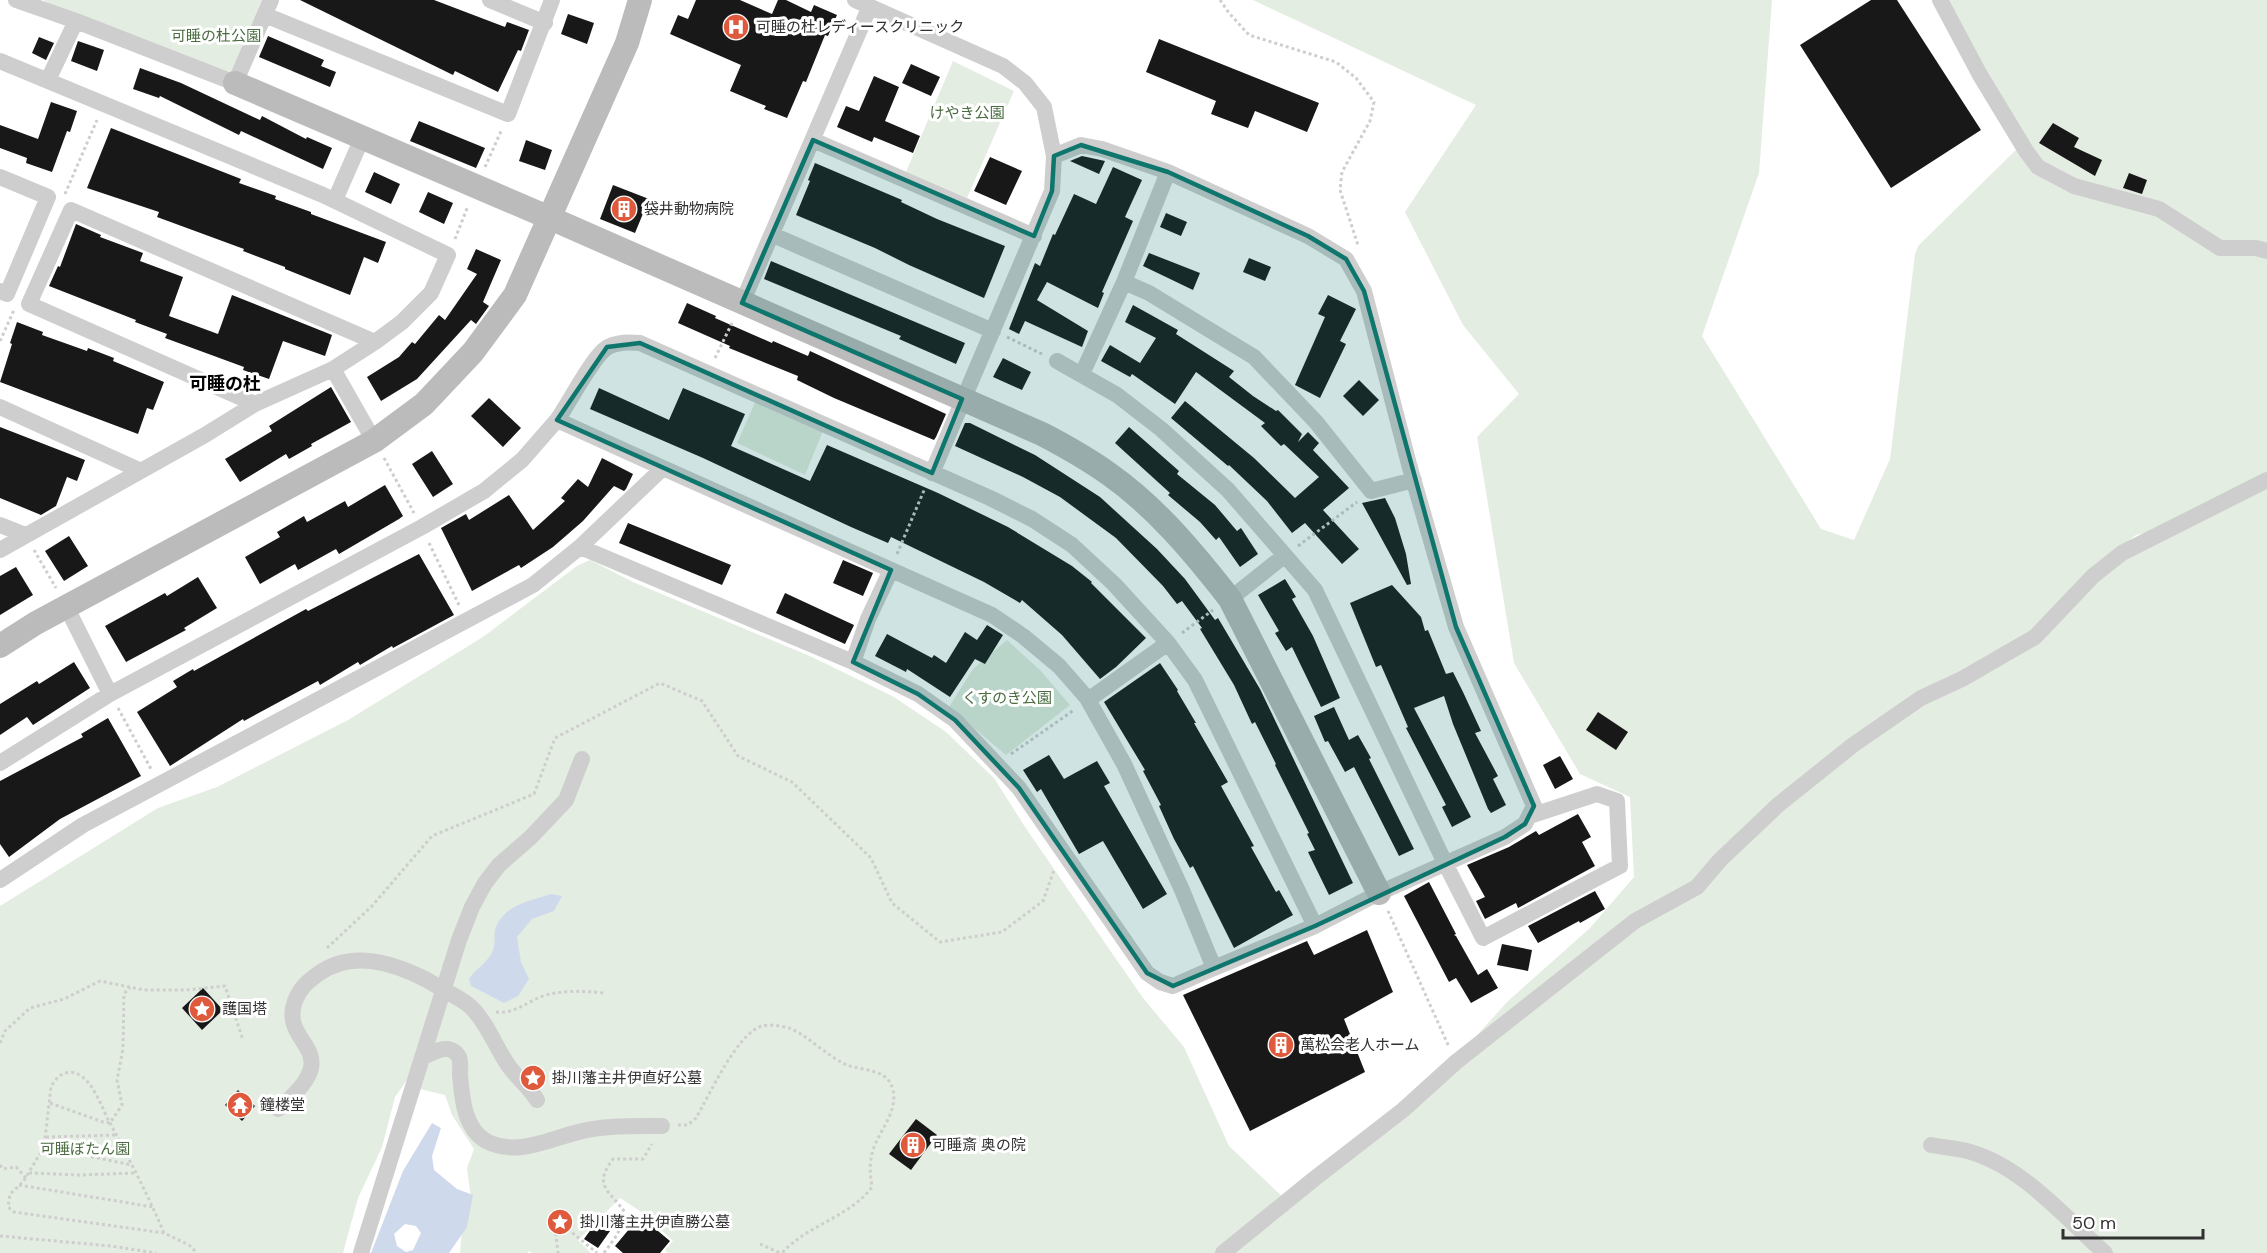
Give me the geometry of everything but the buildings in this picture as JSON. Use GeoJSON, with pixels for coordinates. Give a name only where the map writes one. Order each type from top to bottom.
{"type":"FeatureCollection","features":[{"type":"Feature","properties":{"kind":"street"},"geometry":{"type":"LineString","coordinates":[[16,0],[235,83],[363,136],[1042,434],[1110,474],[1139,498],[1197,556],[1230,599],[1379,893]]}},
{"type":"Feature","properties":{"kind":"street"},"geometry":{"type":"LineString","coordinates":[[490,0],[545,23]]}},
{"type":"Feature","properties":{"kind":"street"},"geometry":{"type":"LineString","coordinates":[[235,83],[268,8],[508,114],[552,0]]}},
{"type":"Feature","properties":{"kind":"street"},"geometry":{"type":"LineString","coordinates":[[0,646],[36,623],[374,441],[424,404],[473,352],[515,295],[627,43],[640,0]]}},
{"type":"Feature","properties":{"kind":"street"},"geometry":{"type":"LineString","coordinates":[[1940,0],[1980,75],[2038,167],[2074,186],[2159,209],[2220,248],[2256,248],[2267,251]]}},
{"type":"Feature","properties":{"kind":"street"},"geometry":{"type":"LineString","coordinates":[[742,303],[813,140],[863,3],[1003,66],[1024,83],[1044,107],[1054,156],[1052,191],[932,473]]}},
{"type":"Feature","properties":{"kind":"street"},"geometry":{"type":"LineString","coordinates":[[48,81],[76,21]]}},
{"type":"Feature","properties":{"kind":"street"},"geometry":{"type":"LineString","coordinates":[[0,61],[335,200],[448,255],[431,293],[402,322],[375,342],[333,369],[255,404],[205,435],[0,550]]}},
{"type":"Feature","properties":{"kind":"street"},"geometry":{"type":"LineString","coordinates":[[335,200],[363,136]]}},
{"type":"Feature","properties":{"kind":"street"},"geometry":{"type":"LineString","coordinates":[[813,140],[1034,236]]}},
{"type":"Feature","properties":{"kind":"street"},"geometry":{"type":"LineString","coordinates":[[580,547],[853,662],[918,694],[946,713],[1019,788],[1147,974],[1160,982],[1173,986],[1315,926],[1379,893],[1505,837],[1526,824],[1534,806],[1456,627],[1361,285],[1346,259],[1308,236],[1168,172],[1102,149],[1081,145],[1054,156]]}},
{"type":"Feature","properties":{"kind":"street"},"geometry":{"type":"LineString","coordinates":[[1082,374],[1124,282],[1168,172]]}},
{"type":"Feature","properties":{"kind":"street"},"geometry":{"type":"LineString","coordinates":[[0,177],[48,197],[7,294],[0,291]]}},
{"type":"Feature","properties":{"kind":"street"},"geometry":{"type":"LineString","coordinates":[[255,404],[29,304],[71,210],[375,342]]}},
{"type":"Feature","properties":{"kind":"street"},"geometry":{"type":"LineString","coordinates":[[773,235],[993,331]]}},
{"type":"Feature","properties":{"kind":"street"},"geometry":{"type":"LineString","coordinates":[[1124,282],[1149,293],[1254,357],[1317,422],[1371,491],[1414,480]]}},
{"type":"Feature","properties":{"kind":"street"},"geometry":{"type":"LineString","coordinates":[[0,763],[110,694],[422,527],[484,491],[522,459],[558,420],[595,360],[607,347],[627,342],[640,343],[1032,519],[1072,545],[1114,584],[1168,643],[1195,680],[1315,926]]}},
{"type":"Feature","properties":{"kind":"street"},"geometry":{"type":"LineString","coordinates":[[1057,361],[1117,395],[1161,429],[1228,490],[1315,590],[1483,938],[1620,866],[1617,801],[1597,794],[1530,816]]}},
{"type":"Feature","properties":{"kind":"street"},"geometry":{"type":"LineString","coordinates":[[333,369],[374,441]]}},
{"type":"Feature","properties":{"kind":"street"},"geometry":{"type":"LineString","coordinates":[[0,407],[139,471]]}},
{"type":"Feature","properties":{"kind":"street"},"geometry":{"type":"LineString","coordinates":[[558,420],[992,615],[1023,636],[1059,666],[1088,700],[1129,774],[1182,890],[1214,968]]}},
{"type":"Feature","properties":{"kind":"street"},"geometry":{"type":"LineString","coordinates":[[0,880],[83,825],[533,585],[580,547],[663,468]]}},
{"type":"Feature","properties":{"kind":"street"},"geometry":{"type":"LineString","coordinates":[[1223,1253],[1403,1110],[1456,1062],[1635,921],[1697,887],[1720,860],[1778,805],[1853,745],[1921,698],[1962,679],[2035,637],[2093,576],[2122,553],[2267,480]]}},
{"type":"Feature","properties":{"kind":"street"},"geometry":{"type":"LineString","coordinates":[[0,525],[25,535]]}},
{"type":"Feature","properties":{"kind":"street"},"geometry":{"type":"LineString","coordinates":[[1230,599],[1284,556]]}},
{"type":"Feature","properties":{"kind":"street"},"geometry":{"type":"LineString","coordinates":[[853,662],[868,619],[891,570]]}},
{"type":"Feature","properties":{"kind":"street"},"geometry":{"type":"LineString","coordinates":[[67,608],[110,694]]}},
{"type":"Feature","properties":{"kind":"street"},"geometry":{"type":"LineString","coordinates":[[1088,700],[1168,643]]}},
{"type":"Feature","properties":{"kind":"street"},"geometry":{"type":"LineString","coordinates":[[361,1253],[459,940],[472,907],[485,883],[499,865],[531,837],[566,800],[582,759]]}},
{"type":"Feature","properties":{"kind":"street"},"geometry":{"type":"LineString","coordinates":[[278,1109],[305,1084],[313,1063],[306,1043],[292,1023],[295,1002],[303,984],[328,967],[356,960],[376,961],[426,979],[454,994],[479,1017],[507,1064],[537,1100]]}},
{"type":"Feature","properties":{"kind":"street"},"geometry":{"type":"LineString","coordinates":[[422,1058],[438,1050],[448,1049],[454,1052],[459,1058],[462,1093],[472,1128],[486,1140],[499,1146],[511,1149],[527,1148],[573,1132],[596,1128],[662,1126]]}},
{"type":"Feature","properties":{"kind":"street"},"geometry":{"type":"LineString","coordinates":[[1931,1145],[1965,1150],[2000,1165],[2029,1184],[2105,1253]]}},
{"type":"Feature","properties":{"kind":"path"},"geometry":{"type":"LineString","coordinates":[[1220,0],[1249,35],[1336,62],[1356,78],[1374,102],[1370,121],[1341,172],[1340,190],[1365,266],[1361,285]]}},
{"type":"Feature","properties":{"kind":"path"},"geometry":{"type":"LineString","coordinates":[[448,255],[508,114]]}},
{"type":"Feature","properties":{"kind":"path"},"geometry":{"type":"LineString","coordinates":[[708,372],[742,303]]}},
{"type":"Feature","properties":{"kind":"path"},"geometry":{"type":"LineString","coordinates":[[993,331],[1057,361]]}},
{"type":"Feature","properties":{"kind":"path"},"geometry":{"type":"LineString","coordinates":[[891,570],[932,473]]}},
{"type":"Feature","properties":{"kind":"path"},"geometry":{"type":"LineString","coordinates":[[1284,556],[1371,491]]}},
{"type":"Feature","properties":{"kind":"path"},"geometry":{"type":"LineString","coordinates":[[25,535],[67,608]]}},
{"type":"Feature","properties":{"kind":"path"},"geometry":{"type":"LineString","coordinates":[[1168,643],[1230,599]]}},
{"type":"Feature","properties":{"kind":"path"},"geometry":{"type":"LineString","coordinates":[[327,948],[372,906],[432,836],[534,794],[555,738],[660,683],[702,700],[738,756],[792,782],[871,858],[892,903],[940,942],[1002,932],[1043,901],[1054,870]]}},
{"type":"Feature","properties":{"kind":"path"},"geometry":{"type":"LineString","coordinates":[[110,694],[159,785]]}},
{"type":"Feature","properties":{"kind":"path"},"geometry":{"type":"LineString","coordinates":[[997,763],[1088,700]]}},
{"type":"Feature","properties":{"kind":"path"},"geometry":{"type":"LineString","coordinates":[[1379,893],[1456,1062]]}},
{"type":"Feature","properties":{"kind":"path"},"geometry":{"type":"LineString","coordinates":[[0,1043],[5,1031],[30,1008],[64,999],[100,981],[144,990],[186,990],[225,986],[243,1040]]}},
{"type":"Feature","properties":{"kind":"path"},"geometry":{"type":"LineString","coordinates":[[110,1123],[122,1104],[117,1080],[123,1049],[124,994],[130,987]]}},
{"type":"Feature","properties":{"kind":"path"},"geometry":{"type":"LineString","coordinates":[[494,1012],[515,1011],[548,994],[577,991],[604,993]]}},
{"type":"Feature","properties":{"kind":"path"},"geometry":{"type":"LineString","coordinates":[[604,1253],[617,1235],[626,1214],[603,1184],[603,1171],[613,1159],[643,1159],[662,1126],[688,1125],[696,1118],[736,1049],[751,1032],[763,1025],[790,1028],[849,1066],[866,1068],[879,1073],[893,1090],[891,1111],[873,1150],[869,1169],[872,1187],[863,1199],[793,1242],[781,1253],[760,1244]]}},
{"type":"Feature","properties":{"kind":"path"},"geometry":{"type":"LineString","coordinates":[[164,1233],[132,1165],[91,1088],[81,1076],[70,1072],[62,1073],[51,1087],[44,1147],[26,1178],[10,1194],[7,1200],[8,1207],[14,1212],[164,1233],[189,1245],[196,1252]]}},
{"type":"Feature","properties":{"kind":"path"},"geometry":{"type":"LineString","coordinates":[[50,1103],[110,1123]]}},
{"type":"Feature","properties":{"kind":"path"},"geometry":{"type":"LineString","coordinates":[[45,1137],[116,1135]]}},
{"type":"Feature","properties":{"kind":"path"},"geometry":{"type":"LineString","coordinates":[[44,1147],[132,1165]]}},
{"type":"Feature","properties":{"kind":"path"},"geometry":{"type":"LineString","coordinates":[[0,1165],[3,1168],[16,1167],[26,1178]]}},
{"type":"Feature","properties":{"kind":"path"},"geometry":{"type":"LineString","coordinates":[[29,1173],[80,1175],[136,1173]]}},
{"type":"Feature","properties":{"kind":"path"},"geometry":{"type":"LineString","coordinates":[[18,1185],[153,1207]]}},
{"type":"Feature","properties":{"kind":"path"},"geometry":{"type":"LineString","coordinates":[[563,1225],[597,1253]]}},
{"type":"Feature","properties":{"kind":"path"},"geometry":{"type":"LineString","coordinates":[[555,1227],[558,1253]]}},
{"type":"Feature","properties":{"kind":"path"},"geometry":{"type":"LineString","coordinates":[[0,1236],[57,1240],[156,1253]]}},
{"type":"Feature","properties":{"kind":"path"},"geometry":{"type":"LineString","coordinates":[[190,1253],[196,1252]]}},
{"type":"Feature","properties":{"kind":"highlighted area"},"geometry":{"type":"Polygon","coordinates":[[[813,140],[1034,236],[1052,191],[1054,156],[1081,145],[1168,172],[1308,236],[1346,259],[1364,291],[1456,627],[1534,806],[1525,824],[1505,837],[1315,926],[1173,986],[1147,973],[1019,788],[955,720],[918,694],[853,662],[891,570],[557,420],[607,347],[640,343],[932,473],[962,399],[742,303],[813,140]]]}},
{"type":"Feature","properties":{"kind":"green space","name":"可睡の杜公園"},"geometry":{"type":"Polygon","coordinates":[[[43,0],[271,0],[235,83],[77,21],[43,0]]]}},
{"type":"Feature","properties":{"kind":"green space","name":"可睡ぼたん園"},"geometry":{"type":"Polygon","coordinates":[[[1253,0],[1772,0],[1759,173],[1702,336],[1821,529],[1854,540],[1890,459],[1915,254],[1918,246],[2023,143],[1940,0],[2267,0],[2267,1253],[668,1253],[665,1250],[673,1241],[643,1213],[620,1198],[578,1240],[591,1253],[532,1253],[529,1251],[527,1253],[460,1253],[463,1217],[471,1198],[467,1168],[474,1149],[452,1115],[445,1095],[416,1088],[421,1060],[395,1097],[382,1147],[358,1198],[343,1253],[0,1253],[0,906],[158,808],[217,787],[348,720],[483,637],[577,566],[590,560],[633,582],[812,657],[894,697],[946,732],[994,778],[1025,827],[1143,998],[1184,1047],[1229,1146],[1289,1203],[1437,1080],[1507,1002],[1590,928],[1634,877],[1630,797],[1580,774],[1514,663],[1477,437],[1519,394],[1463,325],[1405,212],[1476,105],[1253,0]],[[2177,525],[2136,535],[2084,576],[2177,525]]]}},
{"type":"Feature","properties":{"kind":"green space","name":"けやき公園"},"geometry":{"type":"Polygon","coordinates":[[[953,61],[1014,91],[967,198],[906,172],[953,61]]]}},
{"type":"Feature","properties":{"kind":"green space"},"geometry":{"type":"Polygon","coordinates":[[[758,396],[825,426],[805,475],[737,443],[758,396]]]}},
{"type":"Feature","properties":{"kind":"green space","name":"くすのき公園"},"geometry":{"type":"Polygon","coordinates":[[[1007,640],[1040,670],[1070,705],[1006,755],[949,707],[973,669],[1007,640]]]}},
{"type":"Feature","properties":{"kind":"water"},"geometry":{"type":"Polygon","coordinates":[[[551,894],[562,896],[554,911],[532,919],[517,937],[521,962],[529,979],[518,996],[504,1003],[471,986],[469,979],[489,958],[493,950],[495,930],[500,919],[519,904],[551,894]]]}},
{"type":"Feature","properties":{"kind":"water"},"geometry":{"type":"Polygon","coordinates":[[[432,1123],[441,1128],[432,1156],[434,1170],[457,1189],[473,1195],[467,1227],[449,1253],[371,1253],[403,1171],[432,1123]],[[405,1224],[394,1234],[397,1246],[406,1252],[413,1250],[421,1233],[416,1226],[405,1224]]]}},
{"type":"Feature","properties":{"kind":"place","name":"可睡の杜レディースクリニック"},"geometry":{"type":"Point","coordinates":[736,27]}},
{"type":"Feature","properties":{"kind":"place","name":"袋井動物病院"},"geometry":{"type":"Point","coordinates":[624,209]}},
{"type":"Feature","properties":{"kind":"place","name":"護国塔"},"geometry":{"type":"Point","coordinates":[202,1009]}},
{"type":"Feature","properties":{"kind":"place","name":"萬松会老人ホーム"},"geometry":{"type":"Point","coordinates":[1281,1045]}},
{"type":"Feature","properties":{"kind":"place","name":"掛川藩主井伊直好公墓"},"geometry":{"type":"Point","coordinates":[533,1078]}},
{"type":"Feature","properties":{"kind":"place","name":"鐘楼堂"},"geometry":{"type":"Point","coordinates":[240,1105]}},
{"type":"Feature","properties":{"kind":"place","name":"可睡斎 奥の院"},"geometry":{"type":"Point","coordinates":[913,1145]}},
{"type":"Feature","properties":{"kind":"place","name":"掛川藩主井伊直勝公墓"},"geometry":{"type":"Point","coordinates":[560,1222]}},
{"type":"Feature","properties":{"kind":"district","name":"可睡の杜"},"geometry":{"type":"Point","coordinates":[225,384]}}]}
